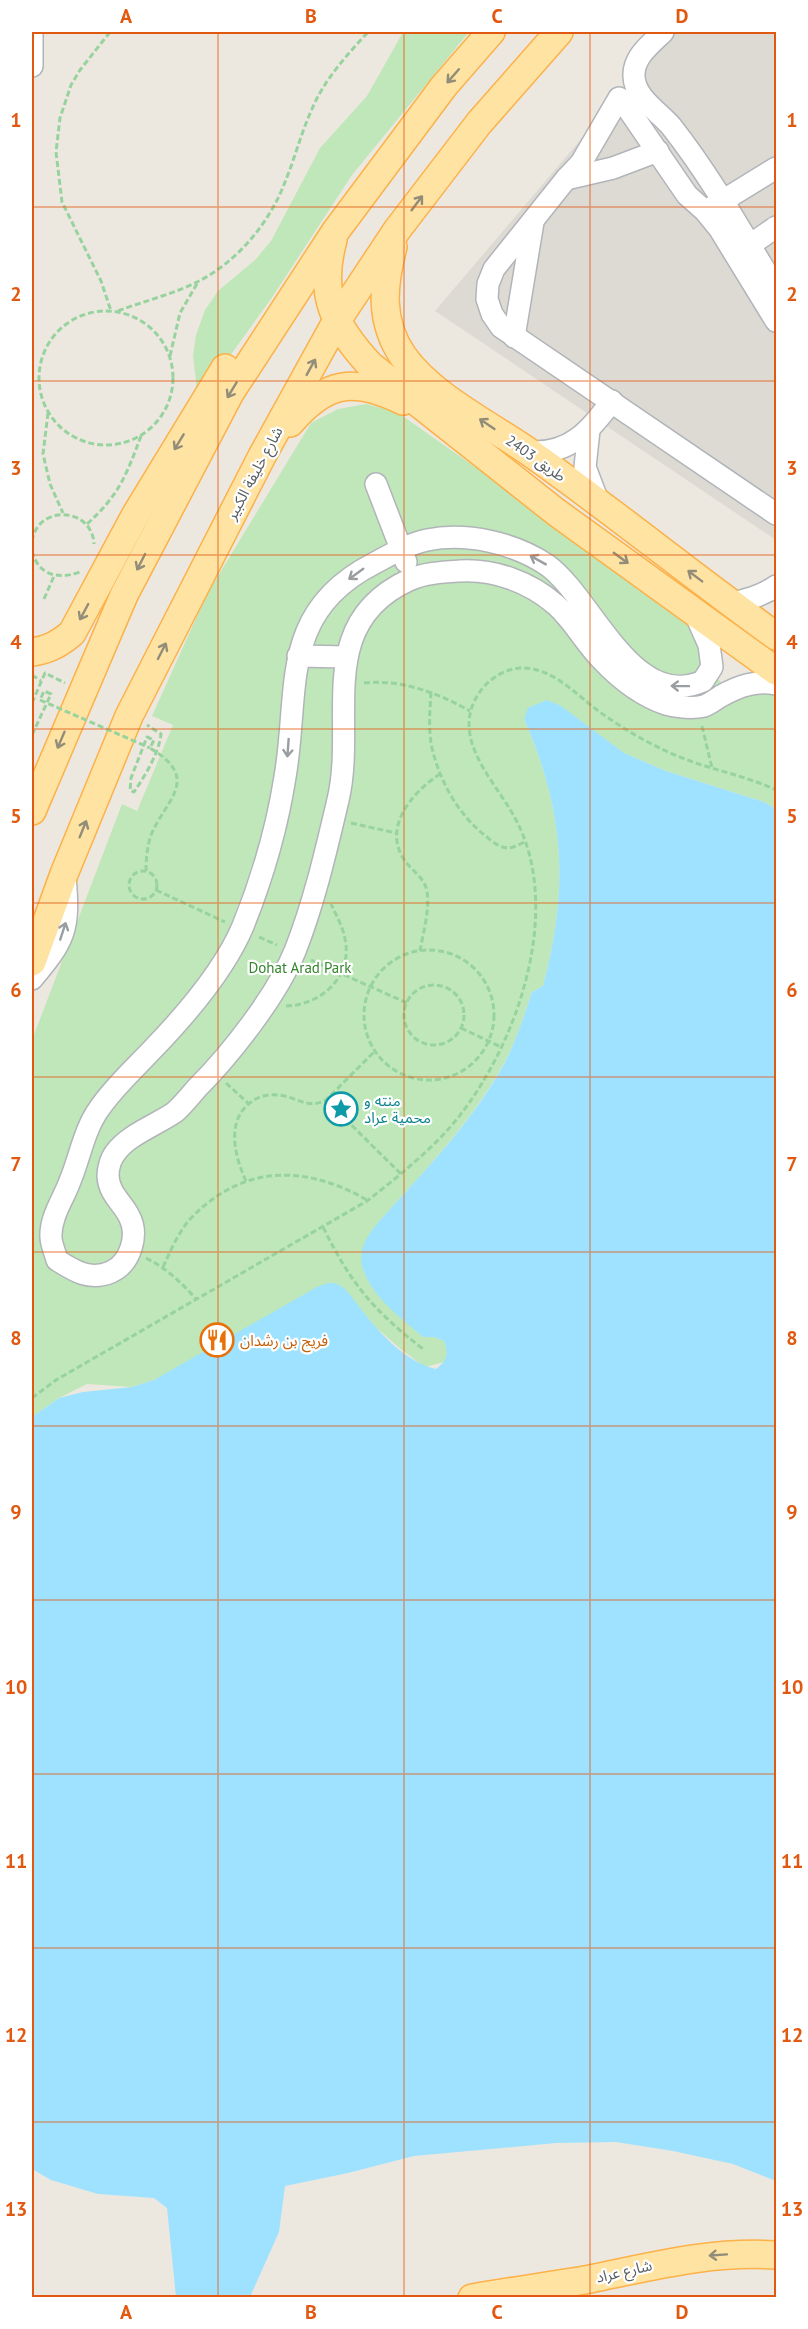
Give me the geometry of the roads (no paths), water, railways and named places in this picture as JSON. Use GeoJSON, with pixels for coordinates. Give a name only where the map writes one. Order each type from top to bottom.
{"type":"FeatureCollection","features":[{"type":"Feature","properties":{"kind":"main road"},"geometry":{"type":"LineString","coordinates":[[32,811],[124,595],[225,403],[335,232],[444,86],[491,32]]}},
{"type":"Feature","properties":{"kind":"main road","name":"شارع خليفة الكبير"},"geometry":{"type":"LineString","coordinates":[[32,962],[64,874],[129,716],[262,456],[336,322],[397,230],[479,123],[558,32]]}},
{"type":"Feature","properties":{"kind":"main road","name":"طريق 2403"},"geometry":{"type":"LineString","coordinates":[[397,230],[387,271],[384,297],[393,336],[402,355],[432,387],[530,452],[777,636]]}},
{"type":"Feature","properties":{"kind":"main road"},"geometry":{"type":"LineString","coordinates":[[335,232],[329,258],[328,286],[336,322],[351,344],[370,365],[556,512],[777,671]]}},
{"type":"Feature","properties":{"kind":"main road"},"geometry":{"type":"LineString","coordinates":[[32,652],[59,644],[72,633],[136,514],[222,372],[258,327],[292,298]]}},
{"type":"Feature","properties":{"kind":"main road"},"geometry":{"type":"LineString","coordinates":[[262,456],[312,400],[332,388],[358,386],[385,392],[439,420]]}},
{"type":"Feature","properties":{"kind":"main road"},"geometry":{"type":"LineString","coordinates":[[732,638],[739,609]]}},
{"type":"Feature","properties":{"kind":"main road","name":"شارع عراد"},"geometry":{"type":"LineString","coordinates":[[472,2298],[587,2279],[690,2258],[721,2255],[777,2255]]}},
{"type":"Feature","properties":{"kind":"street"},"geometry":{"type":"LineString","coordinates":[[32,32],[32,66]]}},
{"type":"Feature","properties":{"kind":"street"},"geometry":{"type":"LineString","coordinates":[[663,32],[642,53],[635,65],[633,78],[637,90],[691,151],[714,206],[719,228],[777,321]]}},
{"type":"Feature","properties":{"kind":"street"},"geometry":{"type":"LineString","coordinates":[[777,289],[750,245],[714,206],[687,195],[619,98],[581,163],[494,269],[488,284],[487,299],[492,314],[501,327],[514,337],[777,514]]}},
{"type":"Feature","properties":{"kind":"street"},"geometry":{"type":"LineString","coordinates":[[566,179],[613,168],[658,151]]}},
{"type":"Feature","properties":{"kind":"street"},"geometry":{"type":"LineString","coordinates":[[714,206],[777,168]]}},
{"type":"Feature","properties":{"kind":"street"},"geometry":{"type":"LineString","coordinates":[[514,337],[534,219]]}},
{"type":"Feature","properties":{"kind":"street"},"geometry":{"type":"LineString","coordinates":[[750,245],[777,227]]}},
{"type":"Feature","properties":{"kind":"street"},"geometry":{"type":"LineString","coordinates":[[530,452],[554,451],[566,447],[589,430],[612,401]]}},
{"type":"Feature","properties":{"kind":"street"},"geometry":{"type":"LineString","coordinates":[[589,430],[584,458],[585,467],[599,504]]}},
{"type":"Feature","properties":{"kind":"street"},"geometry":{"type":"LineString","coordinates":[[376,484],[411,578]]}},
{"type":"Feature","properties":{"kind":"street"},"geometry":{"type":"LineString","coordinates":[[732,638],[703,681],[682,687],[667,685],[650,678],[633,666],[613,644],[568,585],[548,566],[520,550],[492,541],[462,538],[428,540],[401,549],[362,569],[331,592],[310,624],[298,656],[293,684],[286,774],[273,836],[242,929],[207,985],[176,1025],[99,1109],[83,1142],[71,1179],[54,1218],[51,1236],[57,1260],[75,1272],[92,1276],[111,1272],[122,1264],[130,1251],[133,1235],[130,1217],[113,1196],[108,1176],[112,1158],[118,1148],[176,1111],[214,1072],[263,1007],[294,952],[324,859],[340,791],[346,657],[353,634],[365,614],[384,595],[411,578],[446,572],[473,570],[503,575],[532,588],[556,605],[602,660],[642,693],[664,703],[683,708],[705,705],[737,687],[763,681],[777,684]]}},
{"type":"Feature","properties":{"kind":"street"},"geometry":{"type":"LineString","coordinates":[[739,609],[748,600],[763,595],[777,586]]}},
{"type":"Feature","properties":{"kind":"street"},"geometry":{"type":"LineString","coordinates":[[694,611],[709,645],[712,667]]}},
{"type":"Feature","properties":{"kind":"street"},"geometry":{"type":"LineString","coordinates":[[298,656],[346,657]]}},
{"type":"Feature","properties":{"kind":"street"},"geometry":{"type":"LineString","coordinates":[[32,980],[56,950],[64,930],[68,909],[64,874]]}},
{"type":"Feature","properties":{"kind":"street"},"geometry":{"type":"LineString","coordinates":[[90,1127],[118,1148]]}},
{"type":"Feature","properties":{"kind":"water"},"geometry":{"type":"Polygon","coordinates":[[[547,700],[561,706],[624,753],[666,771],[764,802],[776,809],[776,2181],[733,2164],[616,2142],[556,2143],[414,2156],[285,2186],[279,2232],[250,2297],[176,2297],[167,2208],[154,2198],[98,2194],[51,2180],[32,2169],[32,1417],[59,1398],[83,1392],[132,1387],[154,1380],[317,1287],[328,1283],[343,1287],[378,1330],[415,1361],[436,1369],[443,1363],[447,1353],[444,1341],[434,1337],[423,1337],[387,1305],[371,1286],[361,1257],[366,1241],[375,1226],[437,1156],[493,1084],[520,1028],[532,992],[543,986],[557,916],[559,851],[548,787],[538,753],[524,719],[528,708],[547,700]]]}},
{"type":"Feature","properties":{"kind":"place","name":"منته و محمية عراد"},"geometry":{"type":"Point","coordinates":[341,1109]}},
{"type":"Feature","properties":{"kind":"place","name":"فريج بن رشدان"},"geometry":{"type":"Point","coordinates":[217,1340]}},
{"type":"Feature","properties":{"kind":"park label","name":"Dohat Arad Park"},"geometry":{"type":"Point","coordinates":[300,967]}}]}
